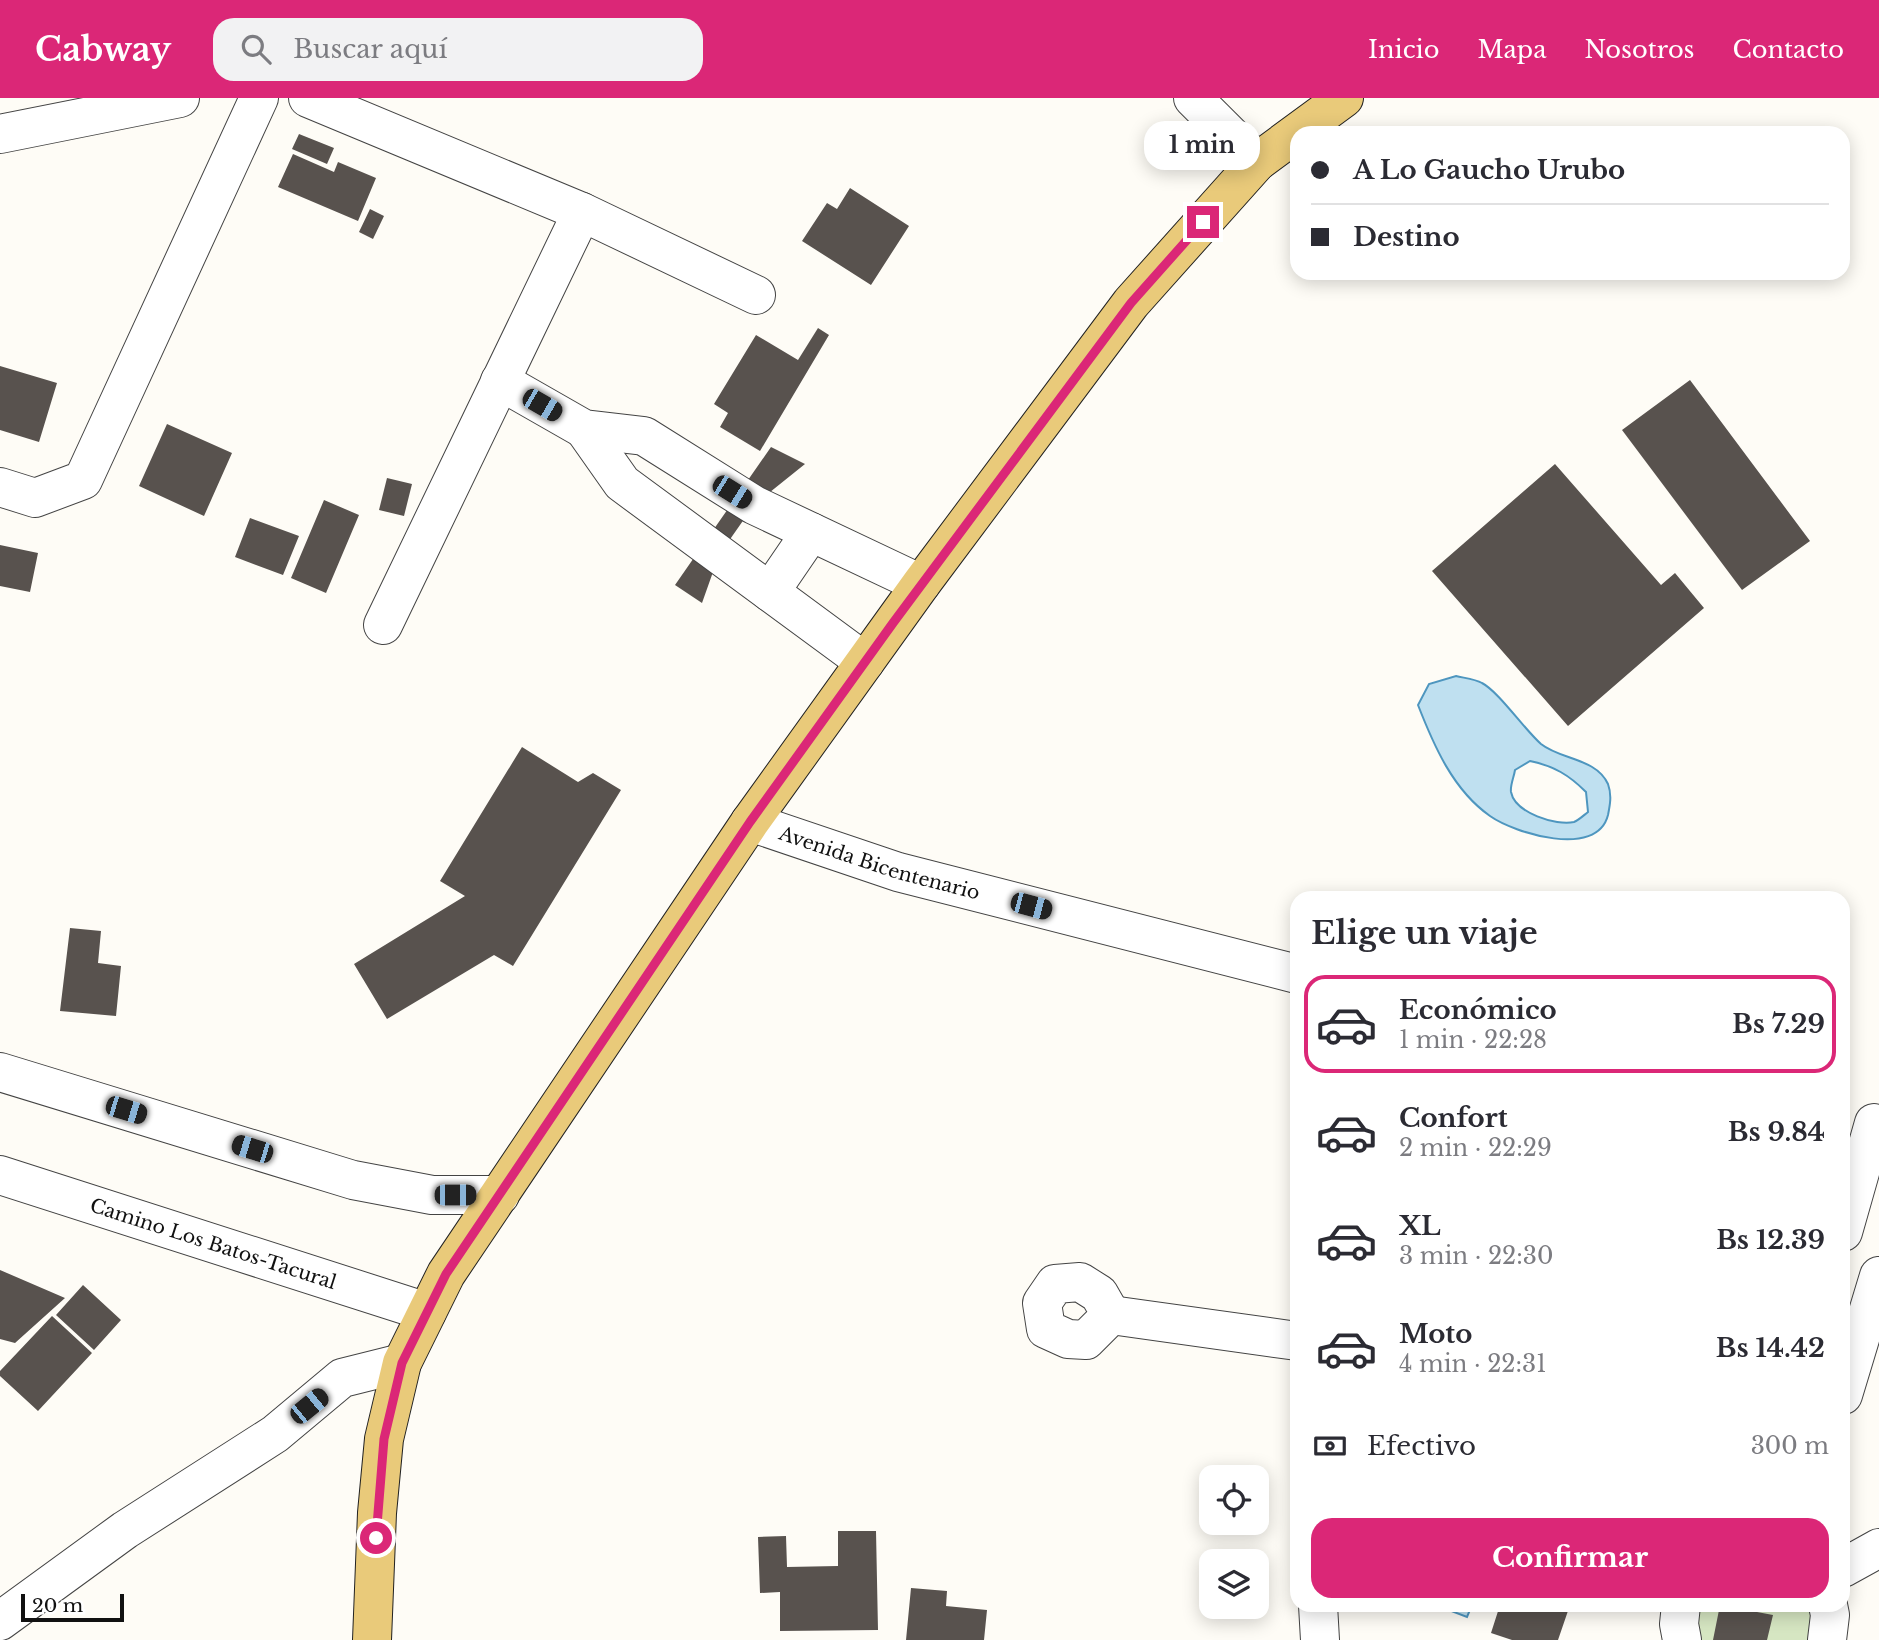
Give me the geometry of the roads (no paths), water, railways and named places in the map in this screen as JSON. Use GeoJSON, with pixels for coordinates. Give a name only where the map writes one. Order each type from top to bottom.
{"type":"FeatureCollection","features":[{"type":"Feature","properties":{"kind":"main road"},"geometry":{"type":"LineString","coordinates":[[1306,126],[1344,98]]}},
{"type":"Feature","properties":{"kind":"main road"},"geometry":{"type":"LineString","coordinates":[[372,1640],[377,1513],[384,1439],[402,1363],[446,1274],[750,822],[921,584],[1131,303],[1257,162],[1290,138]]}},
{"type":"Feature","properties":{"kind":"street"},"geometry":{"type":"LineString","coordinates":[[0,134],[180,98]]}},
{"type":"Feature","properties":{"kind":"street"},"geometry":{"type":"LineString","coordinates":[[0,487],[35,498],[83,480],[259,98]]}},
{"type":"Feature","properties":{"kind":"street"},"geometry":{"type":"LineString","coordinates":[[309,98],[582,212],[756,295]]}},
{"type":"Feature","properties":{"kind":"street"},"geometry":{"type":"LineString","coordinates":[[1194,98],[1257,162]]}},
{"type":"Feature","properties":{"kind":"street"},"geometry":{"type":"LineString","coordinates":[[383,625],[582,212]]}},
{"type":"Feature","properties":{"kind":"street"},"geometry":{"type":"LineString","coordinates":[[500,381],[584,429],[644,436],[754,505],[921,584]]}},
{"type":"Feature","properties":{"kind":"street"},"geometry":{"type":"LineString","coordinates":[[584,429],[622,483],[865,662]]}},
{"type":"Feature","properties":{"kind":"street"},"geometry":{"type":"LineString","coordinates":[[770,592],[811,532]]}},
{"type":"Feature","properties":{"kind":"street","name":"Avenida Bicentenario"},"geometry":{"type":"LineString","coordinates":[[750,822],[898,872],[1290,972]]}},
{"type":"Feature","properties":{"kind":"street"},"geometry":{"type":"LineString","coordinates":[[0,1072],[353,1180],[432,1195],[500,1195]]}},
{"type":"Feature","properties":{"kind":"street"},"geometry":{"type":"LineString","coordinates":[[1850,1196],[1865,1120]]}},
{"type":"Feature","properties":{"kind":"street","name":"Camino Los Batos-Tacural"},"geometry":{"type":"LineString","coordinates":[[0,1175],[428,1312]]}},
{"type":"Feature","properties":{"kind":"street"},"geometry":{"type":"LineString","coordinates":[[1850,1372],[1879,1276]]}},
{"type":"Feature","properties":{"kind":"street"},"geometry":{"type":"LineString","coordinates":[[1111,1315],[1290,1339]]}},
{"type":"Feature","properties":{"kind":"street"},"geometry":{"type":"LineString","coordinates":[[11,1625],[125,1530],[275,1434],[342,1378],[402,1363]]}},
{"type":"Feature","properties":{"kind":"street"},"geometry":{"type":"LineString","coordinates":[[1850,1564],[1879,1548]]}},
{"type":"Feature","properties":{"kind":"street"},"geometry":{"type":"LineString","coordinates":[[1318,1612],[1320,1640]]}},
{"type":"Feature","properties":{"kind":"street"},"geometry":{"type":"LineString","coordinates":[[1680,1612],[1678,1624],[1682,1640]]}},
{"type":"Feature","properties":{"kind":"street"},"geometry":{"type":"LineString","coordinates":[[1827,1640],[1829,1612]]}},
{"type":"Feature","properties":{"kind":"water"},"geometry":{"type":"Polygon","coordinates":[[[1456,676],[1482,683],[1496,694],[1541,744],[1595,769],[1608,784],[1610,792],[1608,815],[1601,828],[1588,836],[1554,838],[1517,829],[1490,816],[1455,780],[1431,736],[1418,705],[1429,684],[1456,676]],[[1530,761],[1515,770],[1511,792],[1520,806],[1547,820],[1566,823],[1580,819],[1588,812],[1586,792],[1561,772],[1530,761]]]}},
{"type":"Feature","properties":{"kind":"water"},"geometry":{"type":"Polygon","coordinates":[[[1454,1612],[1469,1612],[1467,1617],[1454,1612]]]}}]}
